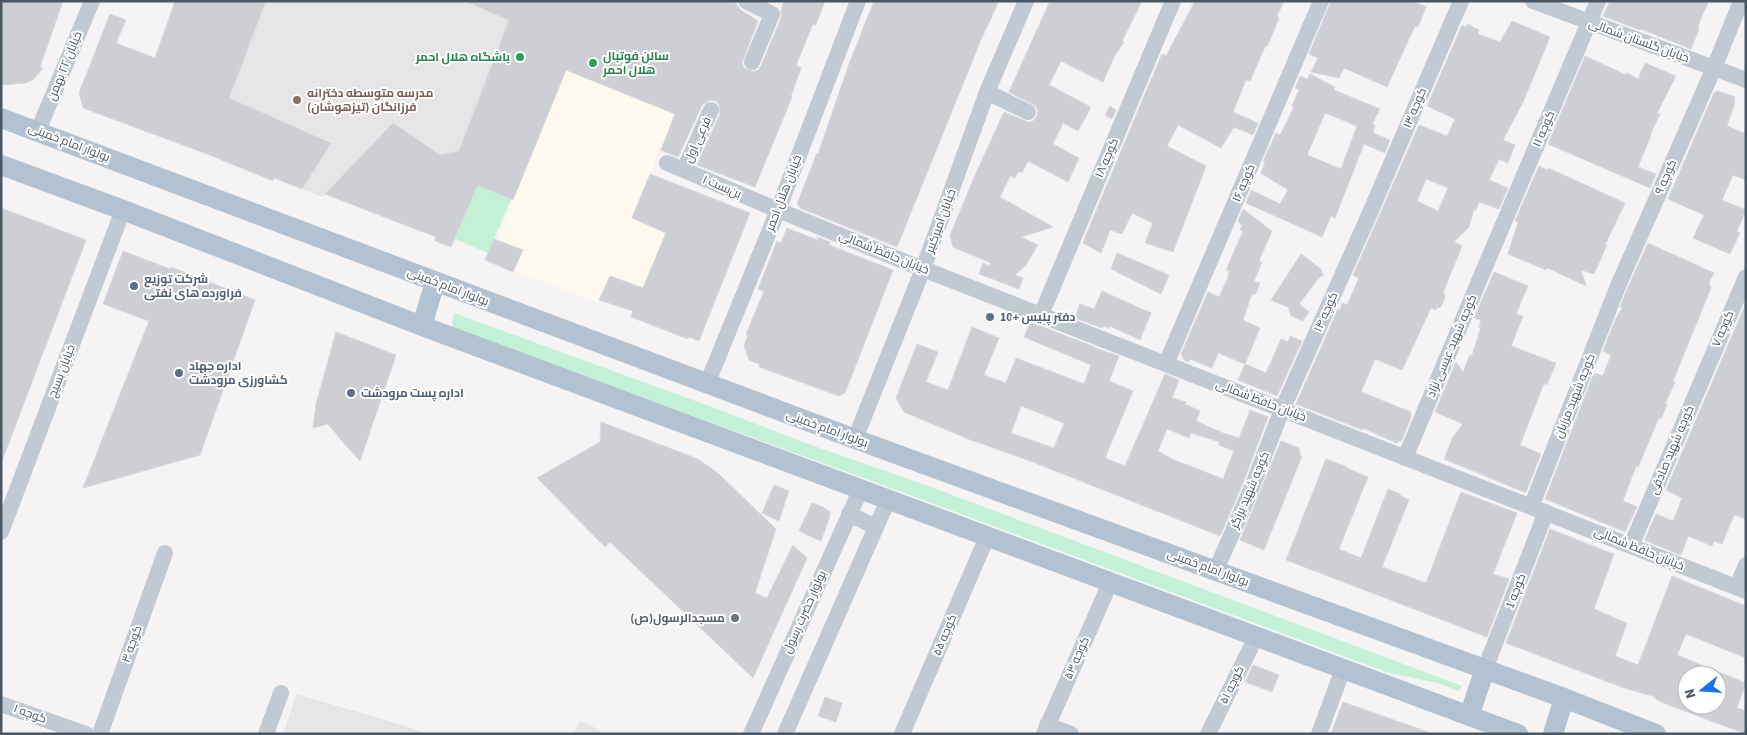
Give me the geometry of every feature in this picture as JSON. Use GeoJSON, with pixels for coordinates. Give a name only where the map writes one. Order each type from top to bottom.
{"type":"FeatureCollection","features":[{"type":"Feature","properties":{"kind":"main road","name":"بولوار امام خمینی"},"geometry":{"type":"LineString","coordinates":[[1,118],[707,384],[1564,698],[1656,734]]}},
{"type":"Feature","properties":{"kind":"main road"},"geometry":{"type":"LineString","coordinates":[[1,165],[422,326],[1518,734]]}},
{"type":"Feature","properties":{"kind":"main road"},"geometry":{"type":"LineString","coordinates":[[422,326],[434,282]]}},
{"type":"Feature","properties":{"kind":"main road"},"geometry":{"type":"LineString","coordinates":[[1469,716],[1485,669]]}},
{"type":"Feature","properties":{"kind":"main road"},"geometry":{"type":"LineString","coordinates":[[1553,734],[1564,698]]}},
{"type":"Feature","properties":{"kind":"street","name":"خیابان ۲۲ بهمن"},"geometry":{"type":"LineString","coordinates":[[38,131],[92,1]]}},
{"type":"Feature","properties":{"kind":"street"},"geometry":{"type":"LineString","coordinates":[[746,1],[772,14],[752,62]]}},
{"type":"Feature","properties":{"kind":"street","name":"خیابان هلال احمر"},"geometry":{"type":"LineString","coordinates":[[707,384],[778,210],[858,1]]}},
{"type":"Feature","properties":{"kind":"street","name":"خیابان امیرکبیر"},"geometry":{"type":"LineString","coordinates":[[855,439],[923,269],[987,92],[1026,1]]}},
{"type":"Feature","properties":{"kind":"street","name":"کوچه ۱۸"},"geometry":{"type":"LineString","coordinates":[[1041,315],[1173,1]]}},
{"type":"Feature","properties":{"kind":"street","name":"کوچه ۱۶"},"geometry":{"type":"LineString","coordinates":[[1166,364],[1321,1]]}},
{"type":"Feature","properties":{"kind":"street","name":"کوچه ۱۳"},"geometry":{"type":"LineString","coordinates":[[1369,215],[1461,1]]}},
{"type":"Feature","properties":{"kind":"street","name":"خیابان گلستان شمالی"},"geometry":{"type":"LineString","coordinates":[[1533,1],[1746,80]]}},
{"type":"Feature","properties":{"kind":"street"},"geometry":{"type":"LineString","coordinates":[[1589,22],[1598,1]]}},
{"type":"Feature","properties":{"kind":"street","name":"کوچه ۹"},"geometry":{"type":"LineString","coordinates":[[1618,286],[1714,68],[1741,1]]}},
{"type":"Feature","properties":{"kind":"street","name":"کوچه ۱۱"},"geometry":{"type":"LineString","coordinates":[[1498,235],[1589,22]]}},
{"type":"Feature","properties":{"kind":"street"},"geometry":{"type":"LineString","coordinates":[[987,92],[1028,112]]}},
{"type":"Feature","properties":{"kind":"street","name":"فرعی اول"},"geometry":{"type":"LineString","coordinates":[[684,170],[711,110]]}},
{"type":"Feature","properties":{"kind":"street","name":"بن‌بست ۱"},"geometry":{"type":"LineString","coordinates":[[667,163],[778,210]]}},
{"type":"Feature","properties":{"kind":"street","name":"خیابان بسیج"},"geometry":{"type":"LineString","coordinates":[[1,532],[122,210]]}},
{"type":"Feature","properties":{"kind":"street","name":"خیابان حافظ شمالی"},"geometry":{"type":"LineString","coordinates":[[778,210],[923,269],[1741,589]]}},
{"type":"Feature","properties":{"kind":"street","name":"کوچه ۱۴"},"geometry":{"type":"LineString","coordinates":[[1282,410],[1369,215]]}},
{"type":"Feature","properties":{"kind":"street","name":"کوچه شهید عیسی نژاد"},"geometry":{"type":"LineString","coordinates":[[1405,458],[1498,235]]}},
{"type":"Feature","properties":{"kind":"street","name":"کوچه ۷"},"geometry":{"type":"LineString","coordinates":[[1713,354],[1746,277]]}},
{"type":"Feature","properties":{"kind":"street","name":"کوچه شهید مرزبان"},"geometry":{"type":"LineString","coordinates":[[1531,507],[1618,286]]}},
{"type":"Feature","properties":{"kind":"street","name":"کوچه شهید صادقی"},"geometry":{"type":"LineString","coordinates":[[1631,546],[1713,354]]}},
{"type":"Feature","properties":{"kind":"street","name":"کوچه شهید برزگر"},"geometry":{"type":"LineString","coordinates":[[1216,570],[1250,492],[1282,410]]}},
{"type":"Feature","properties":{"kind":"street","name":"بولوار حضرت رسول"},"geometry":{"type":"LineString","coordinates":[[751,734],[860,490]]}},
{"type":"Feature","properties":{"kind":"street"},"geometry":{"type":"LineString","coordinates":[[784,734],[888,500]]}},
{"type":"Feature","properties":{"kind":"street","name":"کوچه 1"},"geometry":{"type":"LineString","coordinates":[[1485,669],[1546,512]]}},
{"type":"Feature","properties":{"kind":"street"},"geometry":{"type":"LineString","coordinates":[[849,514],[876,527]]}},
{"type":"Feature","properties":{"kind":"street","name":"کوچه ۵۵"},"geometry":{"type":"LineString","coordinates":[[902,734],[987,537]]}},
{"type":"Feature","properties":{"kind":"street","name":"کوچه ۳"},"geometry":{"type":"LineString","coordinates":[[100,734],[165,554]]}},
{"type":"Feature","properties":{"kind":"street"},"geometry":{"type":"LineString","coordinates":[[1741,589],[1746,565]]}},
{"type":"Feature","properties":{"kind":"street","name":"کوچه ۵۳"},"geometry":{"type":"LineString","coordinates":[[1046,729],[1110,582]]}},
{"type":"Feature","properties":{"kind":"street","name":"کوچه ۵۱"},"geometry":{"type":"LineString","coordinates":[[1208,734],[1256,636]]}},
{"type":"Feature","properties":{"kind":"street"},"geometry":{"type":"LineString","coordinates":[[1319,734],[1343,669]]}},
{"type":"Feature","properties":{"kind":"street"},"geometry":{"type":"LineString","coordinates":[[266,734],[281,693]]}},
{"type":"Feature","properties":{"kind":"street","name":"کوچه ۱"},"geometry":{"type":"LineString","coordinates":[[1,704],[86,734]]}},
{"type":"Feature","properties":{"kind":"street"},"geometry":{"type":"LineString","coordinates":[[1046,729],[1072,734]]}},
{"type":"Feature","properties":{"kind":"shaded area"},"geometry":{"type":"Polygon","coordinates":[[[267,1],[461,1],[509,20],[459,151],[440,155],[393,123],[322,197],[302,189],[331,142],[228,98],[267,1]]]}},
{"type":"Feature","properties":{"kind":"shaded area"},"geometry":{"type":"Polygon","coordinates":[[[566,70],[675,114],[632,218],[666,233],[633,311],[626,309],[635,284],[610,276],[598,303],[534,278],[533,280],[530,277],[513,272],[523,250],[497,240],[566,70]]]}},
{"type":"Feature","properties":{"kind":"shaded area"},"geometry":{"type":"Polygon","coordinates":[[[297,694],[408,727],[428,734],[283,734],[297,694]]]}},
{"type":"Feature","properties":{"kind":"shaded area"},"geometry":{"type":"Polygon","coordinates":[[[580,720],[601,731],[600,734],[573,734],[580,720]]]}},
{"type":"Feature","properties":{"kind":"green space"},"geometry":{"type":"Polygon","coordinates":[[[478,185],[511,199],[488,253],[455,239],[478,185]]]}},
{"type":"Feature","properties":{"kind":"green space"},"geometry":{"type":"Polygon","coordinates":[[[454,313],[808,444],[920,483],[1462,686],[1459,691],[1438,683],[1389,673],[872,481],[452,328],[454,313]]]}},
{"type":"Feature","properties":{"kind":"building"},"geometry":{"type":"Polygon","coordinates":[[[1,1],[63,1],[40,67],[43,68],[33,80],[26,83],[1,85],[1,1]]]}},
{"type":"Feature","properties":{"kind":"building"},"geometry":{"type":"Polygon","coordinates":[[[175,1],[266,1],[229,98],[331,143],[302,189],[274,178],[273,181],[207,154],[83,108],[79,93],[110,14],[126,20],[116,43],[155,58],[175,1]]]}},
{"type":"Feature","properties":{"kind":"building"},"geometry":{"type":"Polygon","coordinates":[[[464,1],[734,1],[741,10],[758,21],[742,63],[744,68],[753,72],[761,66],[781,18],[784,1],[825,1],[816,25],[813,24],[796,65],[801,68],[792,97],[755,187],[697,165],[720,114],[719,105],[716,101],[710,100],[702,105],[678,157],[661,150],[675,114],[566,70],[513,200],[478,185],[451,247],[435,241],[436,237],[325,194],[393,123],[440,155],[459,151],[509,20],[464,1]]]}},
{"type":"Feature","properties":{"kind":"building"},"geometry":{"type":"Polygon","coordinates":[[[874,1],[999,1],[980,42],[897,247],[800,208],[797,204],[818,154],[849,64],[874,1]]]}},
{"type":"Feature","properties":{"kind":"building"},"geometry":{"type":"Polygon","coordinates":[[[1050,1],[1142,1],[1122,41],[1124,42],[1114,57],[1103,82],[1061,61],[1049,85],[1091,107],[1078,131],[1063,123],[1053,144],[1079,158],[1068,182],[1028,161],[1022,173],[1019,171],[1015,178],[1010,176],[1000,197],[1053,227],[1021,237],[1038,245],[1026,265],[1015,275],[1023,278],[1019,289],[979,274],[983,263],[989,266],[991,263],[953,247],[950,235],[1004,112],[1028,122],[1033,121],[1037,116],[1036,106],[1009,92],[1050,1]]]}},
{"type":"Feature","properties":{"kind":"building"},"geometry":{"type":"Polygon","coordinates":[[[1195,1],[1284,1],[1268,45],[1265,47],[1250,81],[1246,80],[1233,112],[1258,123],[1253,135],[1234,127],[1221,148],[1178,125],[1167,146],[1206,166],[1173,252],[1145,243],[1153,223],[1132,213],[1122,234],[1110,230],[1101,253],[1083,243],[1152,77],[1154,78],[1153,75],[1162,54],[1166,56],[1195,1]]]}},
{"type":"Feature","properties":{"kind":"building"},"geometry":{"type":"Polygon","coordinates":[[[1331,1],[1412,1],[1426,7],[1418,27],[1415,26],[1387,87],[1344,68],[1339,78],[1311,72],[1318,58],[1309,54],[1331,1]]]}},
{"type":"Feature","properties":{"kind":"building"},"geometry":{"type":"Polygon","coordinates":[[[1610,1],[1709,1],[1701,18],[1691,49],[1603,16],[1610,1]]]}},
{"type":"Feature","properties":{"kind":"building"},"geometry":{"type":"Polygon","coordinates":[[[1512,21],[1550,37],[1524,100],[1503,140],[1515,145],[1508,163],[1499,159],[1489,180],[1508,188],[1499,209],[1479,202],[1476,210],[1474,210],[1469,227],[1454,242],[1462,246],[1443,293],[1445,298],[1440,308],[1437,307],[1436,310],[1431,308],[1402,370],[1375,359],[1361,392],[1411,412],[1411,417],[1402,440],[1396,443],[1363,428],[1363,430],[1296,404],[1338,309],[1340,310],[1342,303],[1347,305],[1359,278],[1353,275],[1419,125],[1447,136],[1455,119],[1427,106],[1462,25],[1466,27],[1468,24],[1479,30],[1478,34],[1500,42],[1512,21]],[[1426,179],[1417,201],[1438,211],[1448,188],[1426,179]]]}},
{"type":"Feature","properties":{"kind":"building"},"geometry":{"type":"Polygon","coordinates":[[[1585,56],[1638,79],[1645,63],[1676,76],[1657,113],[1660,114],[1638,167],[1656,174],[1650,188],[1548,144],[1585,56]]]}},
{"type":"Feature","properties":{"kind":"building"},"geometry":{"type":"Polygon","coordinates":[[[1310,74],[1335,87],[1334,90],[1380,109],[1372,124],[1375,125],[1373,133],[1390,140],[1385,153],[1364,144],[1335,218],[1331,216],[1322,237],[1246,203],[1251,190],[1280,204],[1288,190],[1261,173],[1265,162],[1263,161],[1276,133],[1280,135],[1294,107],[1292,106],[1299,90],[1295,88],[1300,76],[1307,79],[1310,74]],[[1325,113],[1307,155],[1341,169],[1357,126],[1325,113]]]}},
{"type":"Feature","properties":{"kind":"building"},"geometry":{"type":"Polygon","coordinates":[[[1718,91],[1735,97],[1727,126],[1746,134],[1746,180],[1733,175],[1722,200],[1746,210],[1737,231],[1740,233],[1730,254],[1693,238],[1704,215],[1668,199],[1714,93],[1718,91]]]}},
{"type":"Feature","properties":{"kind":"building"},"geometry":{"type":"Polygon","coordinates":[[[1110,106],[1116,110],[1112,119],[1105,115],[1110,106]]]}},
{"type":"Feature","properties":{"kind":"building"},"geometry":{"type":"Polygon","coordinates":[[[1539,166],[1547,170],[1548,168],[1625,203],[1605,245],[1607,245],[1594,274],[1581,270],[1586,286],[1548,268],[1546,270],[1508,254],[1518,222],[1515,221],[1539,166]]]}},
{"type":"Feature","properties":{"kind":"building"},"geometry":{"type":"Polygon","coordinates":[[[650,174],[750,213],[699,341],[689,337],[688,339],[631,317],[633,311],[599,300],[610,276],[643,288],[666,233],[632,218],[650,174]]]}},
{"type":"Feature","properties":{"kind":"building"},"geometry":{"type":"Polygon","coordinates":[[[1,208],[86,240],[2,461],[1,461],[1,208]]]}},
{"type":"Feature","properties":{"kind":"building"},"geometry":{"type":"Polygon","coordinates":[[[1243,209],[1272,231],[1259,261],[1262,262],[1254,281],[1260,283],[1255,295],[1252,294],[1243,320],[1260,328],[1245,364],[1218,353],[1212,368],[1190,359],[1188,362],[1184,360],[1181,354],[1208,292],[1219,297],[1228,277],[1229,271],[1226,270],[1243,231],[1240,230],[1242,226],[1238,221],[1243,209]]]}},
{"type":"Feature","properties":{"kind":"building"},"geometry":{"type":"Polygon","coordinates":[[[787,228],[820,241],[817,237],[830,242],[829,245],[893,270],[845,393],[839,396],[759,367],[759,364],[749,360],[744,346],[748,335],[746,334],[764,291],[758,289],[777,241],[781,243],[787,228]]]}},
{"type":"Feature","properties":{"kind":"building"},"geometry":{"type":"Polygon","coordinates":[[[494,239],[523,250],[513,272],[485,260],[494,239]]]}},
{"type":"Feature","properties":{"kind":"building"},"geometry":{"type":"Polygon","coordinates":[[[1648,243],[1714,273],[1709,282],[1711,288],[1673,381],[1675,382],[1665,404],[1667,405],[1661,419],[1659,418],[1638,467],[1636,466],[1623,501],[1637,507],[1625,532],[1545,499],[1594,373],[1603,376],[1611,355],[1603,351],[1615,320],[1622,308],[1620,307],[1628,287],[1648,243]]]}},
{"type":"Feature","properties":{"kind":"building","name":"اداره جهاد کشاورزی مرودشت"},"geometry":{"type":"Polygon","coordinates":[[[123,251],[170,269],[171,267],[255,300],[200,455],[83,488],[149,321],[103,304],[123,251]]]}},
{"type":"Feature","properties":{"kind":"building"},"geometry":{"type":"Polygon","coordinates":[[[1117,253],[1169,275],[1161,294],[1111,269],[1117,253]]]}},
{"type":"Feature","properties":{"kind":"building"},"geometry":{"type":"Polygon","coordinates":[[[1301,254],[1322,270],[1321,272],[1324,274],[1299,304],[1309,312],[1303,321],[1291,316],[1288,307],[1271,300],[1301,254]]]}},
{"type":"Feature","properties":{"kind":"building"},"geometry":{"type":"Polygon","coordinates":[[[1494,272],[1528,286],[1516,314],[1523,316],[1511,346],[1556,363],[1547,385],[1544,383],[1520,445],[1541,454],[1526,492],[1444,459],[1453,437],[1463,424],[1435,412],[1456,362],[1463,372],[1470,355],[1472,356],[1481,327],[1479,327],[1481,320],[1474,318],[1494,272]]]}},
{"type":"Feature","properties":{"kind":"building"},"geometry":{"type":"Polygon","coordinates":[[[1102,291],[1151,313],[1140,340],[1110,326],[1110,328],[1103,326],[1102,328],[1075,318],[1080,304],[1094,309],[1102,291]]]}},
{"type":"Feature","properties":{"kind":"building"},"geometry":{"type":"Polygon","coordinates":[[[1746,303],[1746,519],[1734,515],[1722,544],[1714,541],[1712,546],[1688,536],[1681,555],[1645,539],[1656,514],[1673,521],[1682,498],[1666,490],[1746,303]]]}},
{"type":"Feature","properties":{"kind":"building"},"geometry":{"type":"Polygon","coordinates":[[[1030,322],[1119,356],[1109,381],[1133,391],[1105,458],[1125,466],[1165,374],[1179,380],[1172,398],[1186,402],[1185,404],[1200,411],[1196,421],[1223,433],[1239,438],[1250,410],[1268,417],[1241,488],[1220,536],[1025,459],[968,439],[904,412],[896,398],[917,344],[938,352],[926,382],[948,390],[972,327],[999,338],[984,375],[1006,383],[1016,358],[1084,384],[1091,365],[1024,337],[1030,322]],[[1021,406],[1011,433],[1054,448],[1064,423],[1021,406]],[[1167,429],[1158,451],[1172,459],[1223,479],[1234,451],[1219,445],[1220,442],[1191,433],[1189,438],[1167,429]]]}},
{"type":"Feature","properties":{"kind":"building","name":"اداره پست مرودشت"},"geometry":{"type":"Polygon","coordinates":[[[336,332],[396,355],[360,461],[328,424],[313,428],[316,404],[336,332]]]}},
{"type":"Feature","properties":{"kind":"building"},"geometry":{"type":"Polygon","coordinates":[[[1290,336],[1302,341],[1277,396],[1238,380],[1245,364],[1266,373],[1281,339],[1288,342],[1290,336]]]}},
{"type":"Feature","properties":{"kind":"building","name":"مسجدالرسول(ص)"},"geometry":{"type":"Polygon","coordinates":[[[601,422],[698,459],[719,474],[776,529],[755,593],[767,598],[793,545],[807,558],[753,678],[610,542],[605,547],[537,478],[600,442],[601,422]]]}},
{"type":"Feature","properties":{"kind":"building"},"geometry":{"type":"Polygon","coordinates":[[[1281,441],[1299,448],[1300,455],[1302,456],[1264,550],[1240,540],[1281,441]]]}},
{"type":"Feature","properties":{"kind":"building"},"geometry":{"type":"Polygon","coordinates":[[[1326,459],[1368,477],[1339,549],[1361,558],[1388,489],[1409,500],[1382,567],[1426,583],[1461,492],[1517,513],[1493,574],[1509,579],[1487,637],[1286,560],[1326,459]]]}},
{"type":"Feature","properties":{"kind":"building"},"geometry":{"type":"Polygon","coordinates":[[[774,485],[789,491],[779,521],[762,513],[774,485]]]}},
{"type":"Feature","properties":{"kind":"building"},"geometry":{"type":"Polygon","coordinates":[[[812,503],[830,512],[821,541],[799,531],[812,503]]]}},
{"type":"Feature","properties":{"kind":"building"},"geometry":{"type":"Polygon","coordinates":[[[1550,529],[1614,554],[1594,609],[1627,623],[1615,656],[1638,665],[1672,576],[1746,606],[1746,658],[1686,634],[1677,655],[1702,665],[1677,665],[1677,708],[1655,699],[1656,697],[1624,688],[1506,643],[1550,529]]]}},
{"type":"Feature","properties":{"kind":"building"},"geometry":{"type":"Polygon","coordinates":[[[1253,665],[1279,675],[1272,692],[1245,682],[1253,665]]]}},
{"type":"Feature","properties":{"kind":"building"},"geometry":{"type":"Polygon","coordinates":[[[1727,675],[1746,683],[1737,708],[1746,711],[1746,734],[1695,715],[1727,715],[1727,675]]]}},
{"type":"Feature","properties":{"kind":"building"},"geometry":{"type":"Polygon","coordinates":[[[825,697],[842,703],[836,722],[818,716],[825,697]]]}},
{"type":"Feature","properties":{"kind":"building"},"geometry":{"type":"Polygon","coordinates":[[[1343,702],[1428,732],[1427,734],[1331,734],[1343,702]]]}},
{"type":"Feature","properties":{"kind":"place","name":"باشگاه هلال احمر"},"geometry":{"type":"Point","coordinates":[520,57]}},
{"type":"Feature","properties":{"kind":"place","name":"سالن فوتبال هلال احمر"},"geometry":{"type":"Point","coordinates":[593,63]}},
{"type":"Feature","properties":{"kind":"place","name":"مدرسه متوسطه دخترانه فرزانگان (تیزهوشان)"},"geometry":{"type":"Point","coordinates":[297,100]}},
{"type":"Feature","properties":{"kind":"place","name":"شرکت توزیع فراورده های نفتی"},"geometry":{"type":"Point","coordinates":[134,286]}},
{"type":"Feature","properties":{"kind":"place","name":"دفتر پلیس +10"},"geometry":{"type":"Point","coordinates":[990,317]}},
{"type":"Feature","properties":{"kind":"place","name":"اداره جهاد کشاورزی مرودشت"},"geometry":{"type":"Point","coordinates":[179,373]}},
{"type":"Feature","properties":{"kind":"place","name":"اداره پست مرودشت"},"geometry":{"type":"Point","coordinates":[351,393]}},
{"type":"Feature","properties":{"kind":"place","name":"مسجدالرسول(ص)"},"geometry":{"type":"Point","coordinates":[735,618]}}]}
